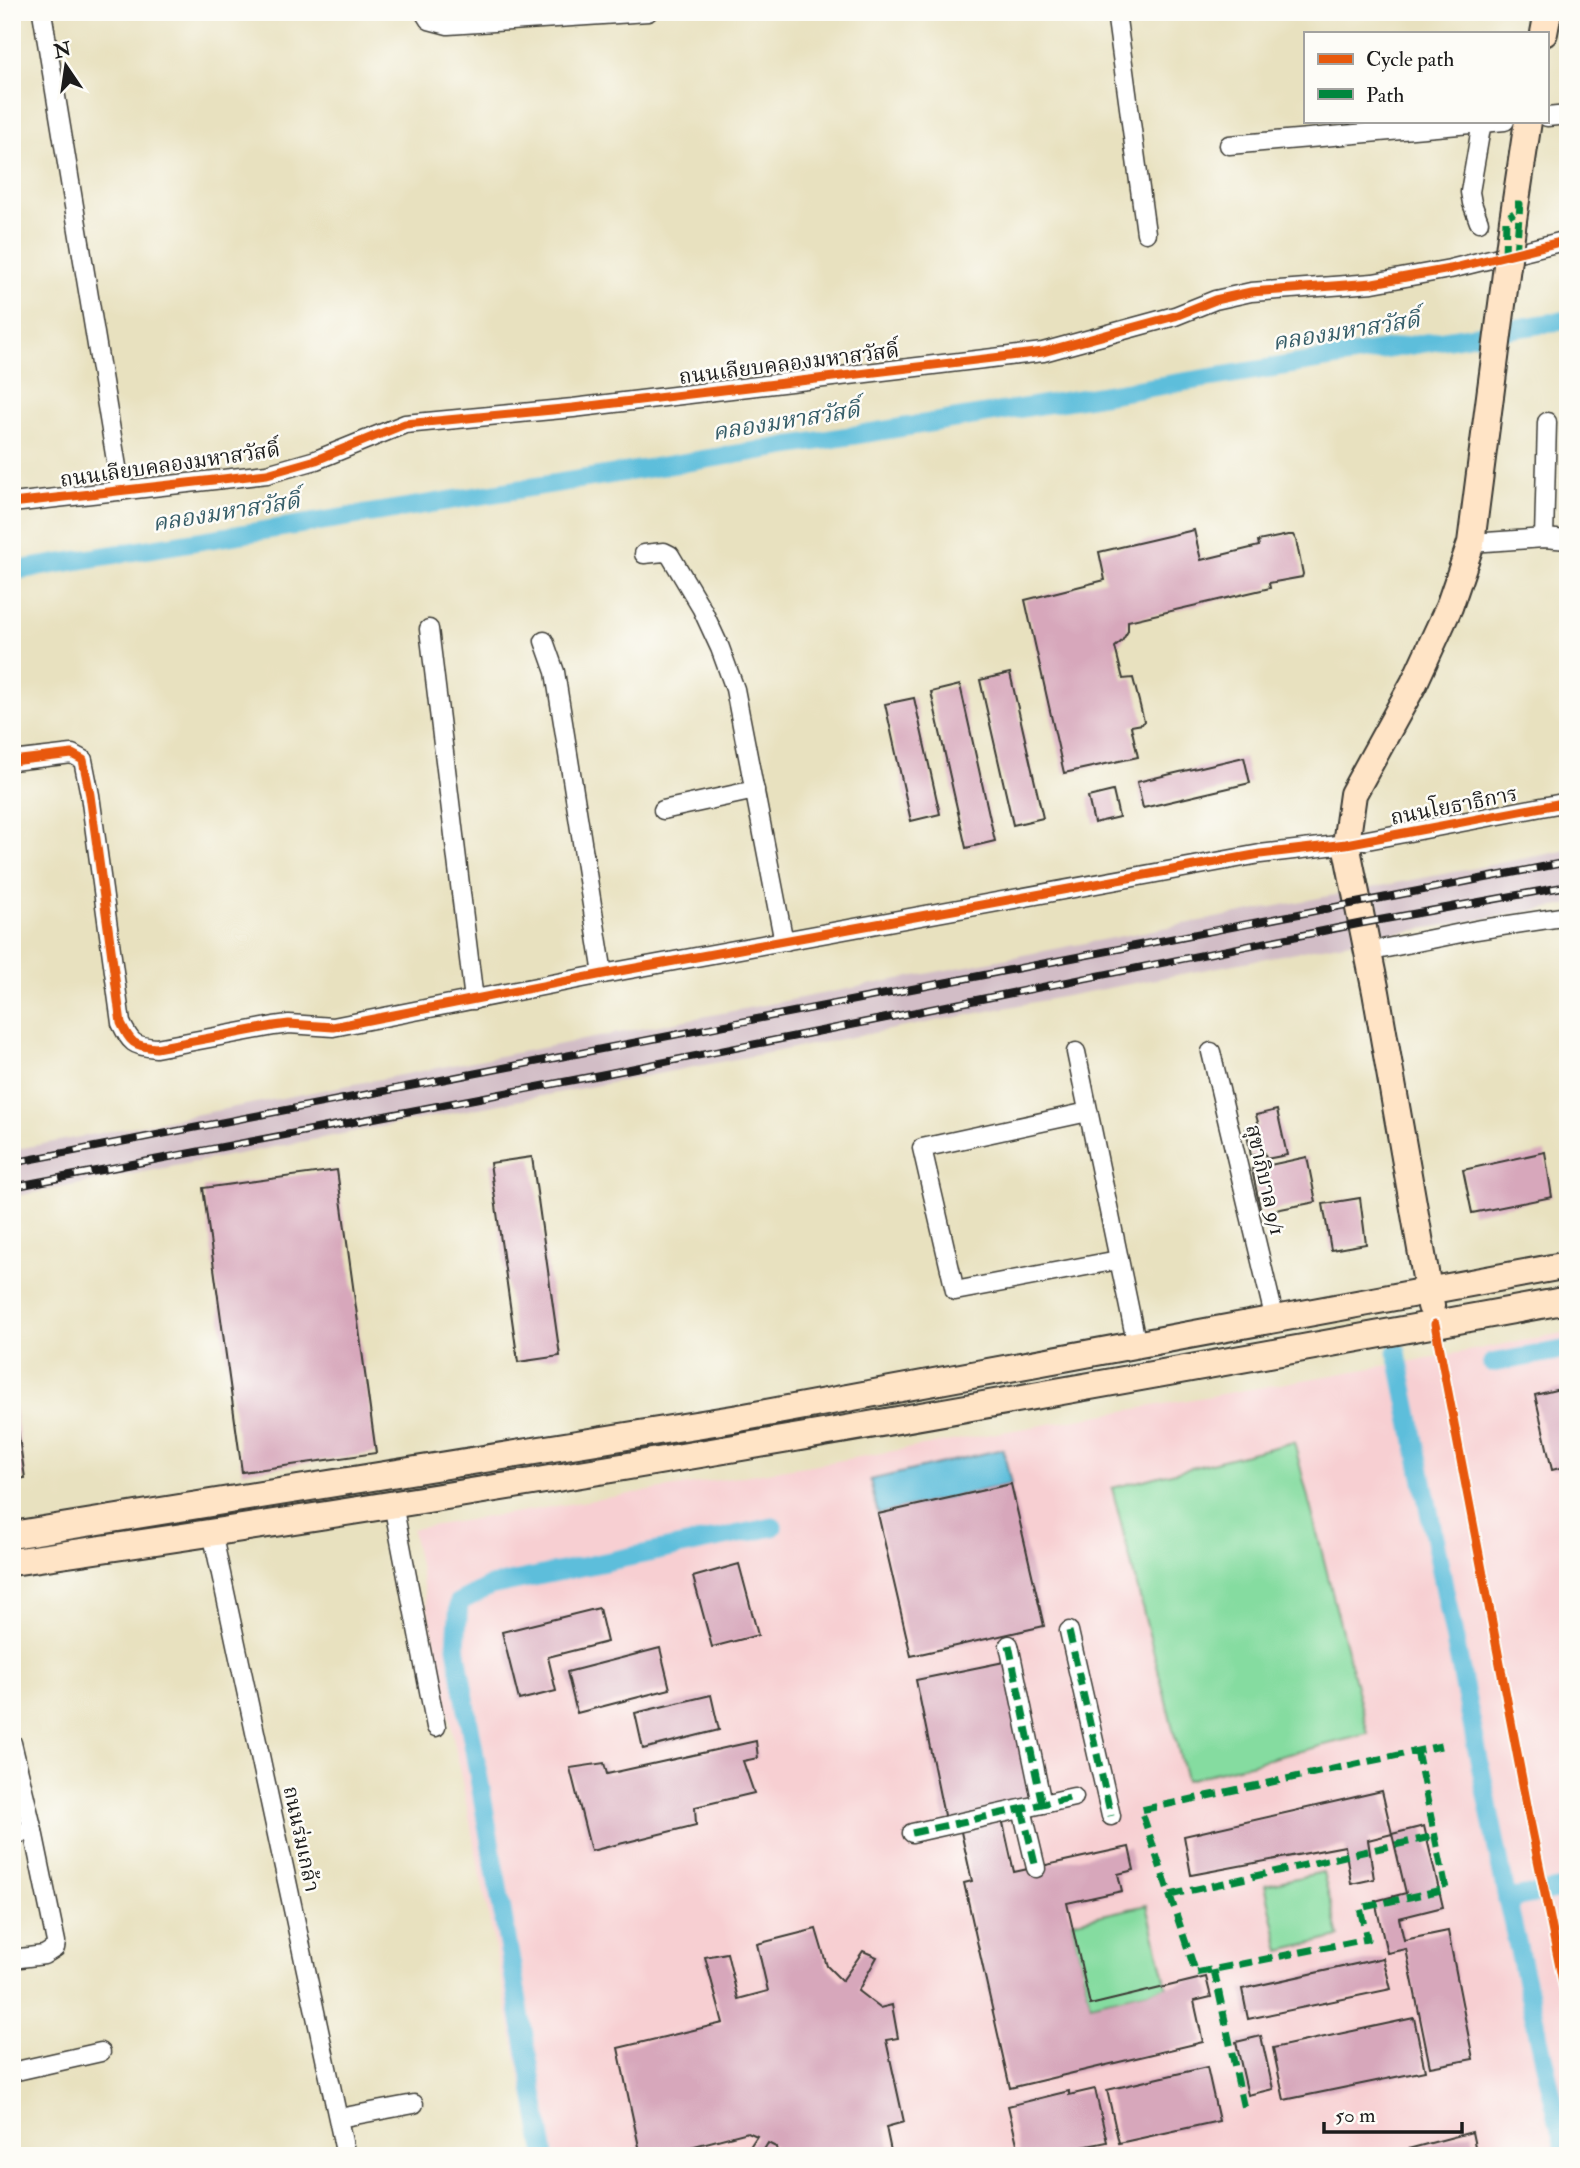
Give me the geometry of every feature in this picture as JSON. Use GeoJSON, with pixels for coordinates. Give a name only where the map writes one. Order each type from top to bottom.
{"type":"FeatureCollection","features":[{"type":"Feature","properties":{"kind":"main road"},"geometry":{"type":"LineString","coordinates":[[1544,32],[1548,12]]}},
{"type":"Feature","properties":{"kind":"main road"},"geometry":{"type":"LineString","coordinates":[[1435,1324],[1379,1006],[1346,844],[1353,794],[1414,683],[1449,607],[1471,543],[1528,122]]}},
{"type":"Feature","properties":{"kind":"main road"},"geometry":{"type":"LineString","coordinates":[[12,1535],[739,1418],[1568,1265]]}},
{"type":"Feature","properties":{"kind":"main road"},"geometry":{"type":"LineString","coordinates":[[12,1562],[393,1504],[946,1413],[1568,1300]]}},
{"type":"Feature","properties":{"kind":"street"},"geometry":{"type":"LineString","coordinates":[[42,12],[121,491]]}},
{"type":"Feature","properties":{"kind":"street"},"geometry":{"type":"LineString","coordinates":[[424,12],[429,20],[449,25],[648,12]]}},
{"type":"Feature","properties":{"kind":"street"},"geometry":{"type":"LineString","coordinates":[[1116,12],[1146,233]]}},
{"type":"Feature","properties":{"kind":"street"},"geometry":{"type":"LineString","coordinates":[[1548,117],[1568,115]]}},
{"type":"Feature","properties":{"kind":"street"},"geometry":{"type":"LineString","coordinates":[[1229,145],[1482,122],[1471,192],[1479,222]]}},
{"type":"Feature","properties":{"kind":"street","name":"ถนนเลียบคลองมหาสวัสดิ์"},"geometry":{"type":"LineString","coordinates":[[12,503],[267,474],[316,460],[405,424],[573,408],[1043,352],[1175,316],[1215,300],[1251,292],[1373,284],[1450,269],[1568,240]]}},
{"type":"Feature","properties":{"kind":"street"},"geometry":{"type":"LineString","coordinates":[[1544,538],[1547,422]]}},
{"type":"Feature","properties":{"kind":"street"},"geometry":{"type":"LineString","coordinates":[[1471,543],[1544,538],[1568,540]]}},
{"type":"Feature","properties":{"kind":"street"},"geometry":{"type":"LineString","coordinates":[[645,554],[664,552],[670,555],[702,609],[735,689],[782,932],[786,941]]}},
{"type":"Feature","properties":{"kind":"street"},"geometry":{"type":"LineString","coordinates":[[429,629],[474,1000]]}},
{"type":"Feature","properties":{"kind":"street"},"geometry":{"type":"LineString","coordinates":[[544,641],[555,672],[603,974]]}},
{"type":"Feature","properties":{"kind":"street","name":"ถนนโยธาธิการ"},"geometry":{"type":"LineString","coordinates":[[12,761],[72,754],[83,760],[121,1023],[131,1041],[141,1046],[156,1048],[289,1024],[333,1027],[603,974],[1260,854],[1346,844],[1568,802]]}},
{"type":"Feature","properties":{"kind":"street"},"geometry":{"type":"LineString","coordinates":[[663,810],[755,790]]}},
{"type":"Feature","properties":{"kind":"street"},"geometry":{"type":"LineString","coordinates":[[1367,951],[1568,916]]}},
{"type":"Feature","properties":{"kind":"street"},"geometry":{"type":"LineString","coordinates":[[1076,1052],[1137,1346]]}},
{"type":"Feature","properties":{"kind":"street","name":"สุขาภิบาล 9/1"},"geometry":{"type":"LineString","coordinates":[[1212,1052],[1275,1320]]}},
{"type":"Feature","properties":{"kind":"street"},"geometry":{"type":"LineString","coordinates":[[1088,1112],[922,1148],[955,1291],[1118,1260]]}},
{"type":"Feature","properties":{"kind":"street"},"geometry":{"type":"LineString","coordinates":[[393,1504],[436,1727]]}},
{"type":"Feature","properties":{"kind":"street","name":"ถนนร่มเกล้า"},"geometry":{"type":"LineString","coordinates":[[212,1532],[346,2156]]}},
{"type":"Feature","properties":{"kind":"street"},"geometry":{"type":"LineString","coordinates":[[1069,1631],[1111,1816]]}},
{"type":"Feature","properties":{"kind":"street"},"geometry":{"type":"LineString","coordinates":[[1009,1645],[1042,1804]]}},
{"type":"Feature","properties":{"kind":"street"},"geometry":{"type":"LineString","coordinates":[[12,1743],[56,1942],[55,1948],[44,1955],[12,1959]]}},
{"type":"Feature","properties":{"kind":"street"},"geometry":{"type":"LineString","coordinates":[[912,1833],[1074,1797]]}},
{"type":"Feature","properties":{"kind":"street"},"geometry":{"type":"LineString","coordinates":[[1022,1809],[1035,1868]]}},
{"type":"Feature","properties":{"kind":"street"},"geometry":{"type":"LineString","coordinates":[[12,1834],[33,1831]]}},
{"type":"Feature","properties":{"kind":"street"},"geometry":{"type":"LineString","coordinates":[[12,2072],[102,2052]]}},
{"type":"Feature","properties":{"kind":"street"},"geometry":{"type":"LineString","coordinates":[[339,2118],[414,2104]]}},
{"type":"Feature","properties":{"kind":"shaded area"},"geometry":{"type":"Polygon","coordinates":[[[1568,850],[1568,905],[1392,934],[12,1197],[12,1150],[1568,850]]]}},
{"type":"Feature","properties":{"kind":"shaded area"},"geometry":{"type":"Polygon","coordinates":[[[1568,1332],[1568,2156],[536,2156],[412,1529],[830,1462],[1568,1332]]]}},
{"type":"Feature","properties":{"kind":"green space"},"geometry":{"type":"Polygon","coordinates":[[[1294,1442],[1368,1734],[1186,1780],[1112,1488],[1294,1442]]]}},
{"type":"Feature","properties":{"kind":"green space"},"geometry":{"type":"Polygon","coordinates":[[[1323,1872],[1339,1937],[1280,1951],[1265,1885],[1323,1872]]]}},
{"type":"Feature","properties":{"kind":"green space"},"geometry":{"type":"Polygon","coordinates":[[[1147,1905],[1167,1987],[1090,2004],[1071,1922],[1147,1905]]]}},
{"type":"Feature","properties":{"kind":"water"},"geometry":{"type":"Polygon","coordinates":[[[1003,1449],[1011,1484],[878,1514],[870,1480],[1003,1449]]]}},
{"type":"Feature","properties":{"kind":"building"},"geometry":{"type":"Polygon","coordinates":[[[1194,530],[1201,560],[1259,546],[1258,541],[1293,535],[1302,577],[1269,583],[1270,588],[1128,621],[1128,631],[1115,647],[1123,679],[1133,678],[1144,721],[1131,726],[1138,757],[1064,773],[1025,600],[1105,580],[1099,552],[1194,530]]]}},
{"type":"Feature","properties":{"kind":"building"},"geometry":{"type":"Polygon","coordinates":[[[1010,673],[1043,818],[1013,825],[980,680],[1010,673]]]}},
{"type":"Feature","properties":{"kind":"building"},"geometry":{"type":"Polygon","coordinates":[[[960,685],[995,841],[966,848],[931,692],[960,685]]]}},
{"type":"Feature","properties":{"kind":"building"},"geometry":{"type":"Polygon","coordinates":[[[914,698],[940,814],[911,821],[885,704],[914,698]]]}},
{"type":"Feature","properties":{"kind":"building"},"geometry":{"type":"Polygon","coordinates":[[[1244,757],[1250,783],[1143,808],[1137,782],[1244,757]]]}},
{"type":"Feature","properties":{"kind":"building"},"geometry":{"type":"Polygon","coordinates":[[[1113,791],[1119,817],[1094,823],[1088,797],[1113,791]]]}},
{"type":"Feature","properties":{"kind":"building"},"geometry":{"type":"Polygon","coordinates":[[[1277,1110],[1287,1155],[1266,1159],[1265,1153],[1251,1156],[1246,1129],[1259,1126],[1256,1115],[1277,1110]]]}},
{"type":"Feature","properties":{"kind":"building"},"geometry":{"type":"Polygon","coordinates":[[[1545,1152],[1552,1197],[1472,1213],[1463,1170],[1545,1152]]]}},
{"type":"Feature","properties":{"kind":"building"},"geometry":{"type":"Polygon","coordinates":[[[532,1157],[560,1356],[518,1362],[490,1163],[532,1157]]]}},
{"type":"Feature","properties":{"kind":"building"},"geometry":{"type":"Polygon","coordinates":[[[1307,1157],[1316,1202],[1261,1213],[1252,1169],[1307,1157]]]}},
{"type":"Feature","properties":{"kind":"building"},"geometry":{"type":"Polygon","coordinates":[[[337,1170],[376,1453],[242,1472],[203,1188],[337,1170]]]}},
{"type":"Feature","properties":{"kind":"building"},"geometry":{"type":"Polygon","coordinates":[[[1360,1198],[1366,1244],[1331,1250],[1323,1204],[1360,1198]]]}},
{"type":"Feature","properties":{"kind":"building"},"geometry":{"type":"Polygon","coordinates":[[[1568,1387],[1568,1466],[1552,1470],[1535,1395],[1568,1387]]]}},
{"type":"Feature","properties":{"kind":"building"},"geometry":{"type":"Polygon","coordinates":[[[12,1403],[25,1478],[12,1480],[12,1403]]]}},
{"type":"Feature","properties":{"kind":"building"},"geometry":{"type":"Polygon","coordinates":[[[1011,1484],[1044,1626],[911,1656],[878,1514],[1011,1484]]]}},
{"type":"Feature","properties":{"kind":"building"},"geometry":{"type":"Polygon","coordinates":[[[739,1564],[758,1635],[712,1647],[693,1577],[739,1564]]]}},
{"type":"Feature","properties":{"kind":"building"},"geometry":{"type":"Polygon","coordinates":[[[599,1608],[607,1642],[548,1657],[556,1691],[519,1700],[502,1632],[599,1608]]]}},
{"type":"Feature","properties":{"kind":"building"},"geometry":{"type":"Polygon","coordinates":[[[660,1648],[670,1689],[577,1713],[567,1672],[660,1648]]]}},
{"type":"Feature","properties":{"kind":"building"},"geometry":{"type":"Polygon","coordinates":[[[1009,1661],[1039,1807],[1001,1814],[1014,1872],[1129,1847],[1134,1870],[1118,1874],[1122,1891],[1067,1903],[1090,2005],[1206,1977],[1211,1997],[1194,2001],[1203,2042],[1010,2088],[964,1883],[972,1881],[959,1823],[946,1825],[916,1680],[1009,1661]]]}},
{"type":"Feature","properties":{"kind":"building"},"geometry":{"type":"Polygon","coordinates":[[[711,1695],[719,1730],[643,1749],[635,1713],[711,1695]]]}},
{"type":"Feature","properties":{"kind":"building"},"geometry":{"type":"Polygon","coordinates":[[[756,1741],[758,1758],[743,1761],[754,1793],[695,1807],[696,1825],[591,1851],[570,1768],[604,1763],[607,1774],[756,1741]]]}},
{"type":"Feature","properties":{"kind":"building"},"geometry":{"type":"Polygon","coordinates":[[[1382,1791],[1392,1834],[1368,1840],[1374,1879],[1351,1884],[1345,1846],[1191,1875],[1184,1836],[1382,1791]]]}},
{"type":"Feature","properties":{"kind":"building"},"geometry":{"type":"Polygon","coordinates":[[[1424,1826],[1443,1907],[1399,1918],[1404,1940],[1448,1931],[1473,2059],[1430,2067],[1406,1949],[1387,1953],[1375,1901],[1406,1893],[1392,1834],[1424,1826]]]}},
{"type":"Feature","properties":{"kind":"building"},"geometry":{"type":"Polygon","coordinates":[[[816,1929],[827,1966],[842,1981],[863,1951],[877,1957],[858,1991],[880,2008],[892,2005],[898,2038],[886,2040],[904,2122],[886,2127],[892,2156],[778,2156],[776,2147],[768,2143],[760,2156],[744,2156],[757,2136],[748,2132],[656,2156],[641,2156],[618,2048],[723,2023],[705,1957],[727,1953],[738,1999],[768,1991],[757,1944],[816,1929]]]}},
{"type":"Feature","properties":{"kind":"building"},"geometry":{"type":"Polygon","coordinates":[[[1383,1958],[1391,1989],[1248,2019],[1242,1989],[1383,1958]]]}},
{"type":"Feature","properties":{"kind":"building"},"geometry":{"type":"Polygon","coordinates":[[[1414,2018],[1425,2071],[1284,2100],[1273,2048],[1414,2018]]]}},
{"type":"Feature","properties":{"kind":"building"},"geometry":{"type":"Polygon","coordinates":[[[1261,2036],[1273,2089],[1248,2095],[1236,2042],[1261,2036]]]}},
{"type":"Feature","properties":{"kind":"building"},"geometry":{"type":"Polygon","coordinates":[[[1207,2067],[1219,2121],[1119,2143],[1107,2090],[1207,2067]]]}},
{"type":"Feature","properties":{"kind":"building"},"geometry":{"type":"Polygon","coordinates":[[[1095,2089],[1107,2142],[1082,2147],[1083,2153],[1073,2156],[1020,2156],[1008,2106],[1069,2091],[1069,2095],[1095,2089]]]}},
{"type":"Feature","properties":{"kind":"building"},"geometry":{"type":"Polygon","coordinates":[[[1472,2132],[1477,2156],[1398,2156],[1397,2152],[1472,2132]]]}},
{"type":"Feature","properties":{"kind":"waterway","name":"คลองมหาสวัสดิ์"},"geometry":{"type":"LineString","coordinates":[[12,571],[1568,320]]}},
{"type":"Feature","properties":{"kind":"waterway"},"geometry":{"type":"LineString","coordinates":[[1492,1363],[1568,1349]]}},
{"type":"Feature","properties":{"kind":"waterway"},"geometry":{"type":"LineString","coordinates":[[1397,1352],[1507,1899],[1566,2156]]}},
{"type":"Feature","properties":{"kind":"waterway"},"geometry":{"type":"LineString","coordinates":[[545,2156],[456,1647],[459,1602],[490,1586],[773,1527]]}},
{"type":"Feature","properties":{"kind":"waterway"},"geometry":{"type":"LineString","coordinates":[[1507,1899],[1568,1888]]}},
{"type":"Feature","properties":{"kind":"railway"},"geometry":{"type":"LineString","coordinates":[[12,1163],[1568,862]]}},
{"type":"Feature","properties":{"kind":"railway"},"geometry":{"type":"LineString","coordinates":[[12,1187],[600,1075],[1363,923],[1568,886]]}},
{"type":"Feature","properties":{"kind":"marked path"},"geometry":{"type":"LineString","coordinates":[[1515,204],[1520,204],[1516,254]]}},
{"type":"Feature","properties":{"kind":"marked path"},"geometry":{"type":"LineString","coordinates":[[1505,256],[1506,218],[1514,213]]}},
{"type":"Feature","properties":{"kind":"marked path"},"geometry":{"type":"LineString","coordinates":[[1069,1631],[1111,1816]]}},
{"type":"Feature","properties":{"kind":"marked path"},"geometry":{"type":"LineString","coordinates":[[1009,1645],[1042,1804]]}},
{"type":"Feature","properties":{"kind":"marked path"},"geometry":{"type":"LineString","coordinates":[[1417,1751],[1446,1889],[1360,1908],[1367,1939],[1196,1973],[1141,1810],[1441,1746]]}},
{"type":"Feature","properties":{"kind":"marked path"},"geometry":{"type":"LineString","coordinates":[[912,1833],[1074,1797]]}},
{"type":"Feature","properties":{"kind":"marked path"},"geometry":{"type":"LineString","coordinates":[[1022,1809],[1036,1868]]}},
{"type":"Feature","properties":{"kind":"marked path"},"geometry":{"type":"LineString","coordinates":[[1170,1895],[1435,1836]]}},
{"type":"Feature","properties":{"kind":"marked path"},"geometry":{"type":"LineString","coordinates":[[1214,1970],[1244,2109]]}},
{"type":"Feature","properties":{"kind":"cycle path"},"geometry":{"type":"LineString","coordinates":[[12,503],[267,474],[316,460],[405,424],[573,408],[1043,352],[1175,316],[1215,300],[1251,292],[1373,283],[1450,269],[1568,240]]}},
{"type":"Feature","properties":{"kind":"cycle path"},"geometry":{"type":"LineString","coordinates":[[12,761],[72,754],[83,760],[121,1023],[134,1042],[156,1048],[289,1024],[333,1027],[603,974],[1260,854],[1346,844],[1568,802]]}},
{"type":"Feature","properties":{"kind":"cycle path"},"geometry":{"type":"LineString","coordinates":[[1435,1324],[1568,2006]]}}]}
